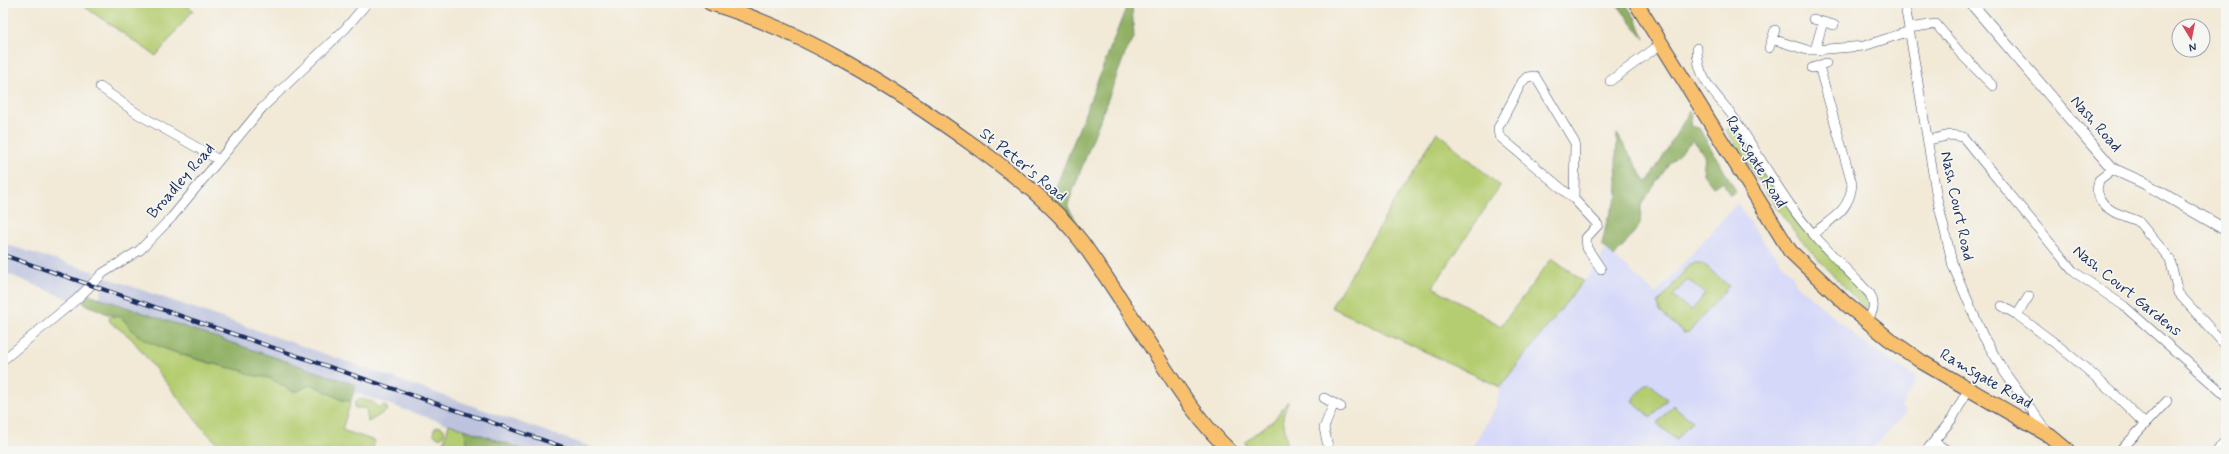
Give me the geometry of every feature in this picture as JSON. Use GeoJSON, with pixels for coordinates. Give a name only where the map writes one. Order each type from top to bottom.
{"type":"FeatureCollection","features":[{"type":"Feature","properties":{"kind":"main road","name":"St Peter's Road"},"geometry":{"type":"LineString","coordinates":[[710,3],[760,19],[790,33],[862,72],[957,134],[1018,180],[1060,216],[1080,240],[1169,375],[1205,423],[1230,451]]}},
{"type":"Feature","properties":{"kind":"main road","name":"Ramsgate Road"},"geometry":{"type":"LineString","coordinates":[[1636,3],[1660,44],[1699,102],[1790,250],[1819,280],[1867,322],[1922,362],[2050,436],[2068,451]]}},
{"type":"Feature","properties":{"kind":"street","name":"Broadley Road"},"geometry":{"type":"LineString","coordinates":[[3,360],[77,300],[103,273],[140,250],[172,216],[262,108],[345,29],[367,3]]}},
{"type":"Feature","properties":{"kind":"street","name":"Nash Road"},"geometry":{"type":"LineString","coordinates":[[1971,3],[2113,169],[2144,183],[2226,230]]}},
{"type":"Feature","properties":{"kind":"street","name":"Nash Court Road"},"geometry":{"type":"LineString","coordinates":[[1903,4],[1910,29],[1943,227],[1953,266],[1983,336],[2005,372],[2050,436]]}},
{"type":"Feature","properties":{"kind":"street"},"geometry":{"type":"LineString","coordinates":[[1813,19],[1834,25]]}},
{"type":"Feature","properties":{"kind":"street"},"geometry":{"type":"LineString","coordinates":[[1815,50],[1823,22]]}},
{"type":"Feature","properties":{"kind":"street"},"geometry":{"type":"LineString","coordinates":[[1772,39],[1807,50],[1864,46],[1910,29],[1936,24],[1961,54],[1993,86]]}},
{"type":"Feature","properties":{"kind":"street"},"geometry":{"type":"LineString","coordinates":[[1610,81],[1660,44]]}},
{"type":"Feature","properties":{"kind":"street","name":"Ramsgate Road"},"geometry":{"type":"LineString","coordinates":[[1697,48],[1695,58],[1714,96],[1730,112],[1733,122],[1791,206],[1812,234],[1870,294],[1874,301],[1874,309],[1867,322]]}},
{"type":"Feature","properties":{"kind":"street"},"geometry":{"type":"LineString","coordinates":[[1812,234],[1846,207],[1850,201],[1852,184],[1819,66]]}},
{"type":"Feature","properties":{"kind":"street"},"geometry":{"type":"LineString","coordinates":[[1574,199],[1575,143],[1534,76],[1527,77],[1522,82],[1498,128],[1499,136],[1574,199],[1598,225],[1586,238],[1587,248],[1601,269]]}},
{"type":"Feature","properties":{"kind":"street"},"geometry":{"type":"LineString","coordinates":[[100,87],[138,114],[219,160]]}},
{"type":"Feature","properties":{"kind":"street","name":"Nash Court Gardens"},"geometry":{"type":"LineString","coordinates":[[1928,140],[1951,135],[1963,137],[2072,271],[2124,306],[2226,396]]}},
{"type":"Feature","properties":{"kind":"street"},"geometry":{"type":"LineString","coordinates":[[2113,169],[2099,180],[2096,190],[2100,199],[2105,206],[2114,212],[2138,221],[2148,232],[2170,259],[2178,293],[2221,334],[2226,346]]}},
{"type":"Feature","properties":{"kind":"street"},"geometry":{"type":"LineString","coordinates":[[2017,315],[2029,296]]}},
{"type":"Feature","properties":{"kind":"street"},"geometry":{"type":"LineString","coordinates":[[2002,306],[2057,343],[2083,364],[2144,423]]}},
{"type":"Feature","properties":{"kind":"street"},"geometry":{"type":"LineString","coordinates":[[1926,451],[1952,419],[1969,388]]}},
{"type":"Feature","properties":{"kind":"street"},"geometry":{"type":"LineString","coordinates":[[1324,398],[1337,405],[1324,428],[1329,451]]}},
{"type":"Feature","properties":{"kind":"street"},"geometry":{"type":"LineString","coordinates":[[2120,451],[2144,423],[2166,401]]}},
{"type":"Feature","properties":{"kind":"street"},"geometry":{"type":"LineString","coordinates":[[2217,451],[2226,441]]}},
{"type":"Feature","properties":{"kind":"street"},"geometry":{"type":"LineString","coordinates":[[1934,442],[1948,451]]}},
{"type":"Feature","properties":{"kind":"shaded area"},"geometry":{"type":"Polygon","coordinates":[[[1737,203],[1762,240],[1792,275],[1796,284],[1864,343],[1917,378],[1901,407],[1906,412],[1870,451],[1470,451],[1496,406],[1500,387],[1595,267],[1606,249],[1656,294],[1737,203]]]}},
{"type":"Feature","properties":{"kind":"shaded area"},"geometry":{"type":"Polygon","coordinates":[[[3,243],[95,272],[90,282],[73,301],[3,272],[3,243]]]}},
{"type":"Feature","properties":{"kind":"shaded area"},"geometry":{"type":"Polygon","coordinates":[[[105,277],[602,451],[528,451],[150,324],[88,294],[100,297],[103,287],[97,284],[105,277]]]}},
{"type":"Feature","properties":{"kind":"green space"},"geometry":{"type":"Polygon","coordinates":[[[79,3],[183,3],[193,10],[156,56],[79,3]]]}},
{"type":"Feature","properties":{"kind":"green space"},"geometry":{"type":"Polygon","coordinates":[[[1128,3],[1132,3],[1134,38],[1125,54],[1068,204],[1068,207],[1084,235],[1048,202],[1049,196],[1056,187],[1128,3]]]}},
{"type":"Feature","properties":{"kind":"green space"},"geometry":{"type":"Polygon","coordinates":[[[1616,3],[1625,3],[1638,22],[1644,39],[1616,3]]]}},
{"type":"Feature","properties":{"kind":"green space"},"geometry":{"type":"Polygon","coordinates":[[[1690,111],[1692,116],[1690,126],[1699,128],[1736,191],[1730,195],[1723,182],[1713,187],[1703,174],[1705,155],[1693,140],[1669,164],[1641,205],[1640,225],[1614,257],[1602,245],[1607,220],[1618,196],[1616,163],[1617,134],[1647,183],[1690,111]]]}},
{"type":"Feature","properties":{"kind":"green space"},"geometry":{"type":"Polygon","coordinates":[[[1731,127],[1738,129],[1779,193],[1870,296],[1872,303],[1868,307],[1863,307],[1801,240],[1776,207],[1726,130],[1731,127]]]}},
{"type":"Feature","properties":{"kind":"green space"},"geometry":{"type":"Polygon","coordinates":[[[1437,132],[1500,186],[1433,287],[1501,326],[1552,258],[1583,281],[1500,387],[1331,307],[1437,132]]]}},
{"type":"Feature","properties":{"kind":"green space"},"geometry":{"type":"Polygon","coordinates":[[[1693,263],[1702,263],[1729,286],[1689,332],[1684,333],[1660,312],[1658,304],[1688,266],[1693,263]],[[1688,279],[1673,296],[1691,311],[1705,294],[1688,279]]]}},
{"type":"Feature","properties":{"kind":"green space"},"geometry":{"type":"Polygon","coordinates":[[[88,294],[356,385],[351,401],[342,400],[313,385],[309,385],[296,392],[292,391],[269,378],[250,375],[244,371],[187,356],[156,345],[135,333],[121,317],[112,316],[83,303],[88,294]]]}},
{"type":"Feature","properties":{"kind":"green space"},"geometry":{"type":"Polygon","coordinates":[[[116,315],[144,339],[168,350],[206,362],[266,377],[294,390],[300,390],[309,385],[313,385],[342,400],[351,401],[342,430],[375,441],[372,451],[225,451],[203,429],[131,338],[110,322],[109,318],[116,315]]]}},
{"type":"Feature","properties":{"kind":"green space"},"geometry":{"type":"Polygon","coordinates":[[[1648,382],[1667,399],[1651,418],[1632,401],[1648,382]]]}},
{"type":"Feature","properties":{"kind":"green space"},"geometry":{"type":"Polygon","coordinates":[[[362,399],[373,402],[378,408],[385,405],[388,410],[368,422],[366,408],[355,408],[355,401],[362,399]]]}},
{"type":"Feature","properties":{"kind":"green space"},"geometry":{"type":"Polygon","coordinates":[[[1288,401],[1283,417],[1288,451],[1247,451],[1245,441],[1274,420],[1288,401]]]}},
{"type":"Feature","properties":{"kind":"green space"},"geometry":{"type":"Polygon","coordinates":[[[1673,405],[1692,421],[1676,440],[1657,423],[1673,405]]]}},
{"type":"Feature","properties":{"kind":"green space"},"geometry":{"type":"Polygon","coordinates":[[[449,424],[528,451],[438,451],[442,449],[449,424]]]}},
{"type":"Feature","properties":{"kind":"green space"},"geometry":{"type":"Polygon","coordinates":[[[437,427],[441,427],[443,428],[443,436],[437,437],[434,434],[434,430],[437,427]]]}},
{"type":"Feature","properties":{"kind":"green space"},"geometry":{"type":"Polygon","coordinates":[[[464,429],[528,451],[469,451],[464,429]]]}},
{"type":"Feature","properties":{"kind":"railway"},"geometry":{"type":"LineString","coordinates":[[3,255],[575,451]]}}]}
